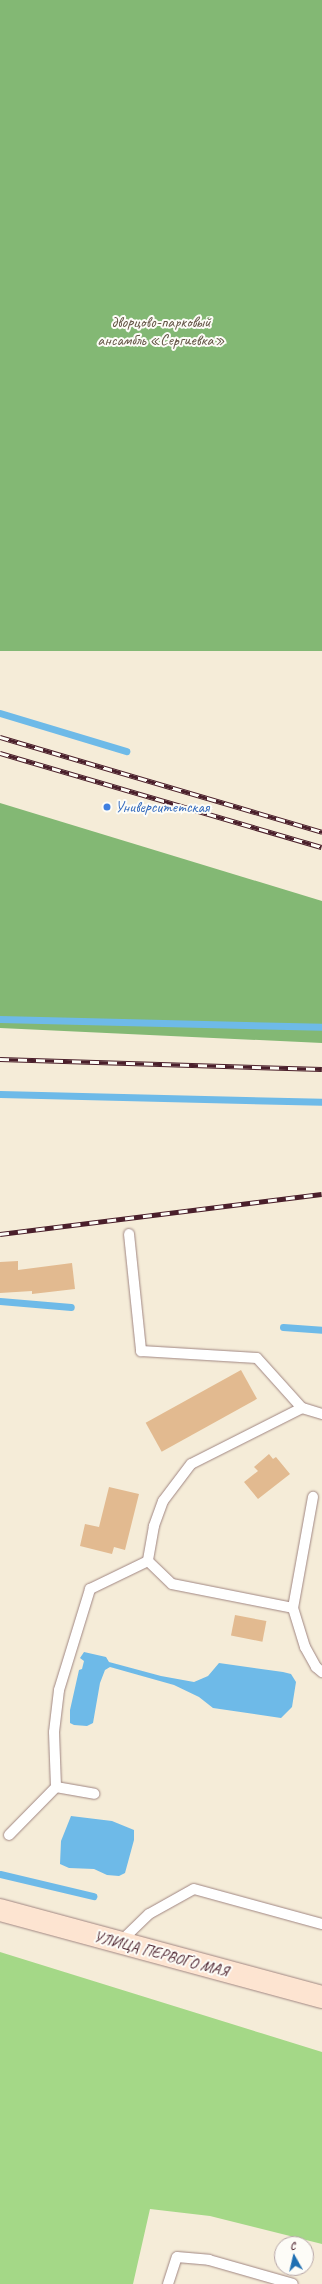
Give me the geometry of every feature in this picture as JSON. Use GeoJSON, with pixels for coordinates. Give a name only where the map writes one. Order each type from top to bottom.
{"type":"FeatureCollection","features":[{"type":"Feature","properties":{"kind":"street","name":"УЛИЦА ПЕРВОГО МАЯ"},"geometry":{"type":"LineString","coordinates":[[0,1910],[322,1997]]}},
{"type":"Feature","properties":{"kind":"lane"},"geometry":{"type":"LineString","coordinates":[[129,1234],[141,1351],[257,1358],[302,1408],[322,1414]]}},
{"type":"Feature","properties":{"kind":"lane"},"geometry":{"type":"LineString","coordinates":[[148,1561],[154,1526],[163,1501],[191,1464],[302,1408]]}},
{"type":"Feature","properties":{"kind":"lane"},"geometry":{"type":"LineString","coordinates":[[313,1497],[293,1608],[305,1647],[316,1667],[322,1672]]}},
{"type":"Feature","properties":{"kind":"lane"},"geometry":{"type":"LineString","coordinates":[[148,1561],[172,1584],[293,1608]]}},
{"type":"Feature","properties":{"kind":"lane"},"geometry":{"type":"LineString","coordinates":[[9,1835],[56,1787],[54,1732],[58,1690],[90,1589],[148,1561]]}},
{"type":"Feature","properties":{"kind":"lane"},"geometry":{"type":"LineString","coordinates":[[56,1787],[94,1794]]}},
{"type":"Feature","properties":{"kind":"lane"},"geometry":{"type":"LineString","coordinates":[[120,1942],[149,1914],[194,1889],[322,1924]]}},
{"type":"Feature","properties":{"kind":"lane"},"geometry":{"type":"LineString","coordinates":[[168,2284],[177,2257],[209,2260],[293,2284]]}},
{"type":"Feature","properties":{"kind":"green space","name":"дворцово-парковый ансамбль «Сергиевка»"},"geometry":{"type":"Polygon","coordinates":[[[0,0],[322,0],[322,651],[0,651],[0,0]]]}},
{"type":"Feature","properties":{"kind":"green space"},"geometry":{"type":"Polygon","coordinates":[[[0,803],[322,901],[322,1043],[0,1028],[0,803]]]}},
{"type":"Feature","properties":{"kind":"green space"},"geometry":{"type":"Polygon","coordinates":[[[0,1952],[322,2052],[322,2244],[314,2242],[314,2236],[290,2236],[210,2216],[150,2209],[133,2284],[0,2284],[0,1952]]]}},
{"type":"Feature","properties":{"kind":"water"},"geometry":{"type":"Polygon","coordinates":[[[84,1652],[106,1657],[109,1662],[161,1676],[194,1682],[208,1676],[219,1663],[291,1674],[296,1682],[292,1707],[281,1718],[213,1708],[199,1697],[174,1685],[110,1667],[105,1670],[100,1683],[93,1723],[87,1726],[74,1725],[70,1723],[70,1710],[79,1670],[82,1669],[84,1661],[80,1658],[84,1652]]]}},
{"type":"Feature","properties":{"kind":"water"},"geometry":{"type":"Polygon","coordinates":[[[71,1816],[112,1821],[134,1830],[134,1840],[125,1873],[119,1876],[107,1875],[94,1869],[69,1868],[60,1864],[61,1841],[71,1816]]]}},
{"type":"Feature","properties":{"kind":"building"},"geometry":{"type":"Polygon","coordinates":[[[18,1261],[18,1270],[72,1263],[75,1289],[32,1294],[32,1291],[0,1293],[0,1262],[18,1261]]]}},
{"type":"Feature","properties":{"kind":"building"},"geometry":{"type":"Polygon","coordinates":[[[241,1370],[257,1399],[162,1452],[146,1423],[241,1370]]]}},
{"type":"Feature","properties":{"kind":"building"},"geometry":{"type":"Polygon","coordinates":[[[269,1454],[273,1459],[276,1457],[290,1474],[258,1499],[244,1482],[258,1471],[254,1467],[269,1454]]]}},
{"type":"Feature","properties":{"kind":"building"},"geometry":{"type":"Polygon","coordinates":[[[109,1487],[139,1494],[125,1550],[114,1547],[112,1554],[80,1546],[85,1524],[99,1527],[109,1487]]]}},
{"type":"Feature","properties":{"kind":"building"},"geometry":{"type":"Polygon","coordinates":[[[235,1615],[266,1621],[262,1642],[231,1636],[235,1615]]]}},
{"type":"Feature","properties":{"kind":"waterway"},"geometry":{"type":"LineString","coordinates":[[0,713],[126,751]]}},
{"type":"Feature","properties":{"kind":"waterway"},"geometry":{"type":"LineString","coordinates":[[0,1019],[322,1027]]}},
{"type":"Feature","properties":{"kind":"waterway"},"geometry":{"type":"LineString","coordinates":[[0,1094],[322,1102]]}},
{"type":"Feature","properties":{"kind":"waterway"},"geometry":{"type":"LineString","coordinates":[[0,1301],[71,1307]]}},
{"type":"Feature","properties":{"kind":"waterway"},"geometry":{"type":"LineString","coordinates":[[283,1327],[322,1330]]}},
{"type":"Feature","properties":{"kind":"waterway"},"geometry":{"type":"LineString","coordinates":[[0,1874],[93,1896]]}},
{"type":"Feature","properties":{"kind":"railway"},"geometry":{"type":"LineString","coordinates":[[0,737],[322,832]]}},
{"type":"Feature","properties":{"kind":"railway"},"geometry":{"type":"LineString","coordinates":[[0,753],[322,847]]}},
{"type":"Feature","properties":{"kind":"railway"},"geometry":{"type":"LineString","coordinates":[[0,1059],[322,1069]]}},
{"type":"Feature","properties":{"kind":"railway"},"geometry":{"type":"LineString","coordinates":[[0,1234],[322,1194]]}},
{"type":"Feature","properties":{"kind":"place","name":"Университетская"},"geometry":{"type":"Point","coordinates":[107,807]}}]}
